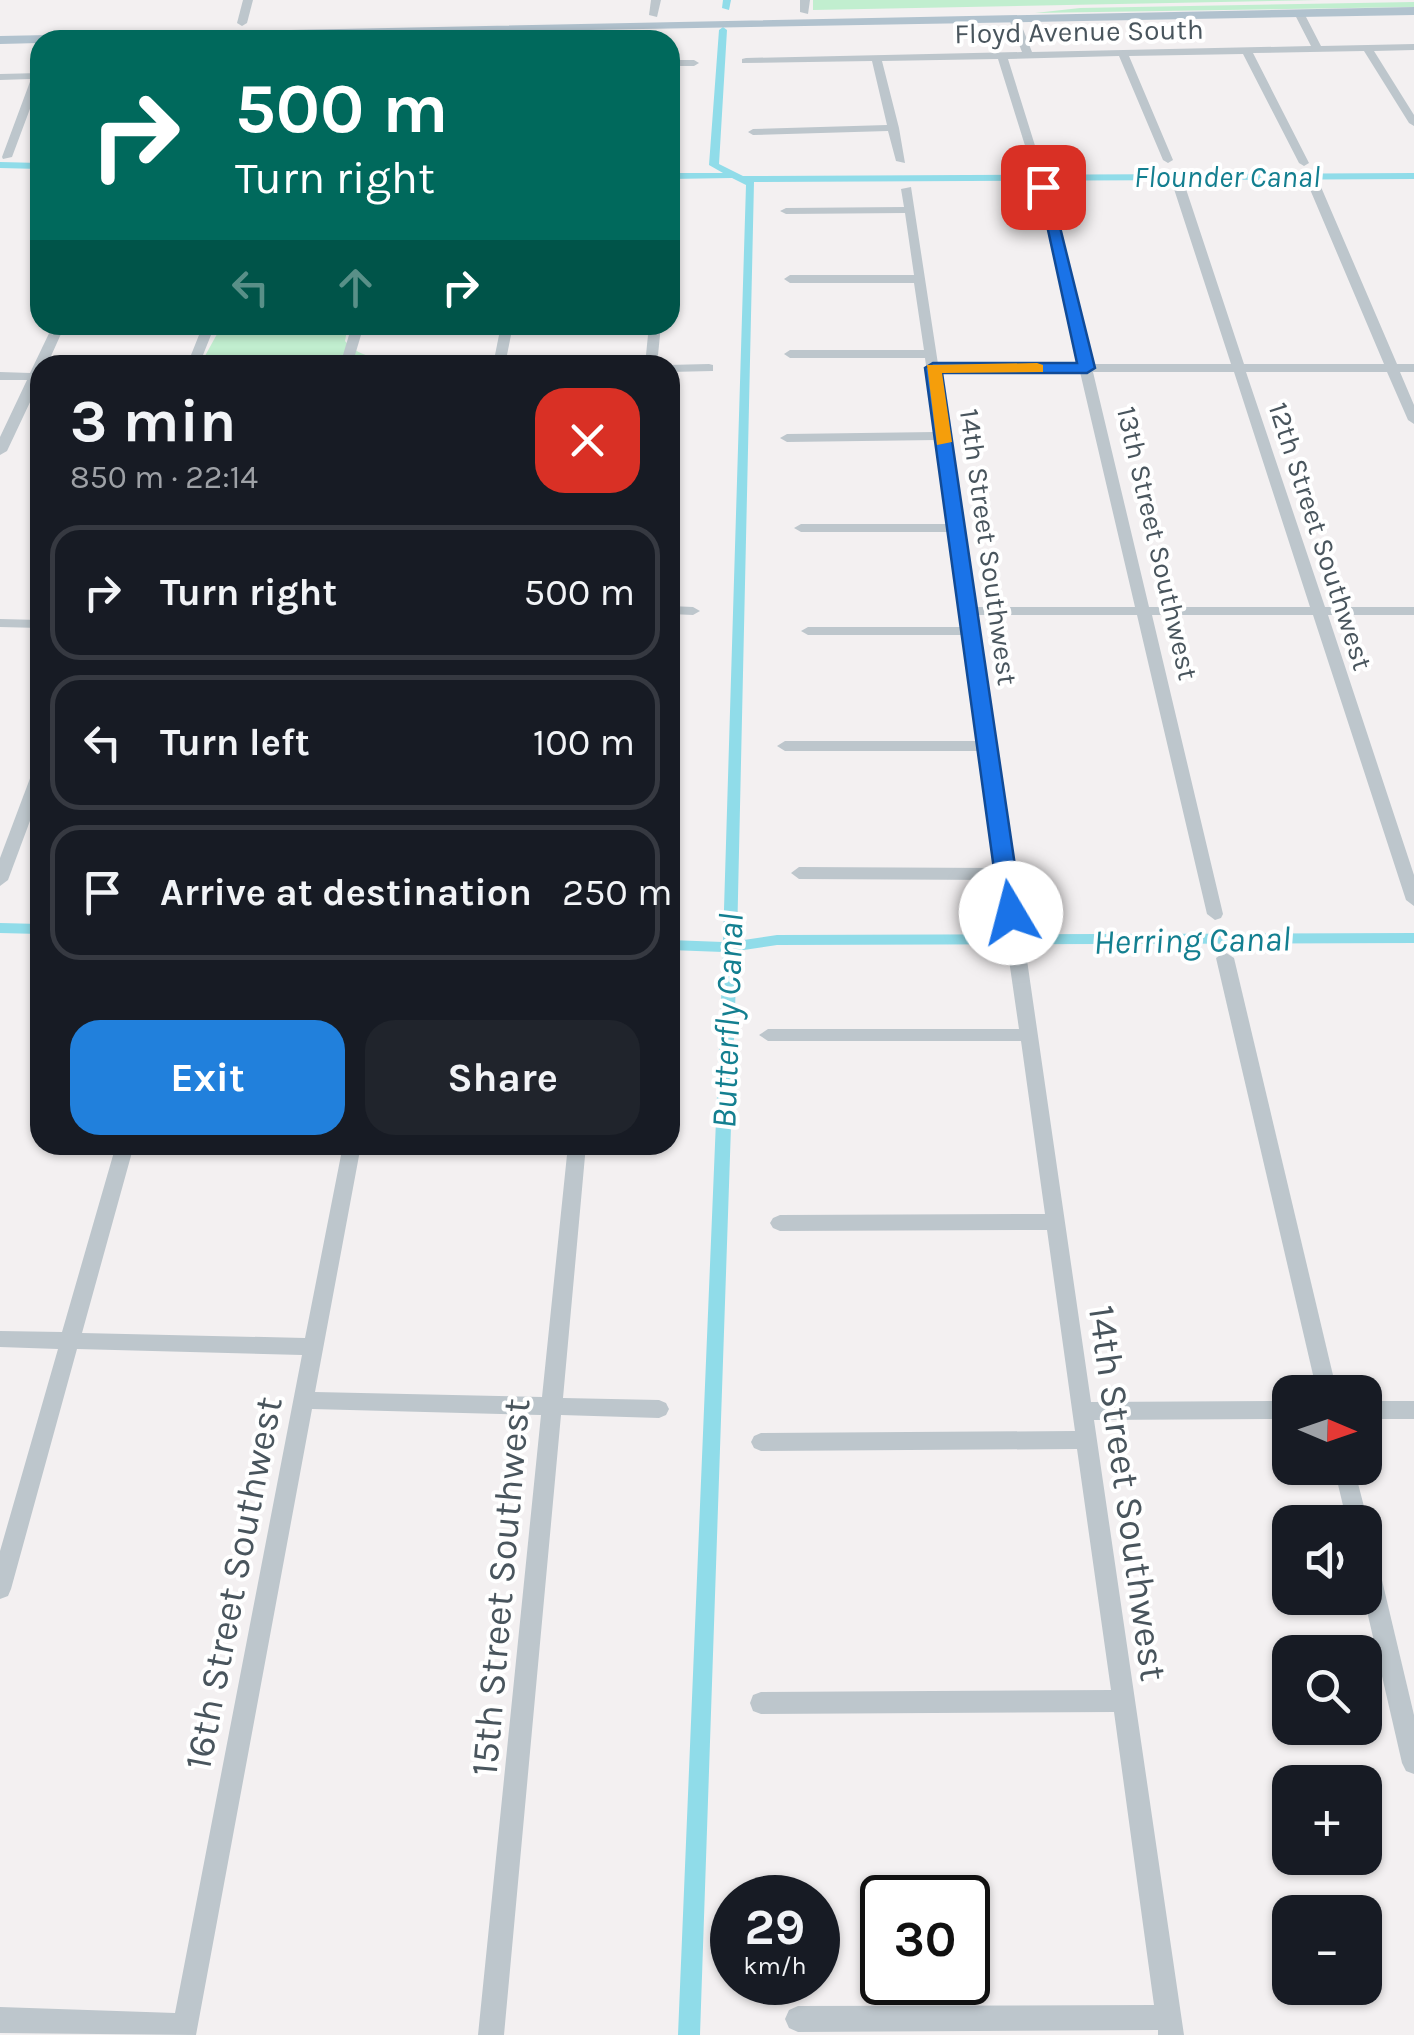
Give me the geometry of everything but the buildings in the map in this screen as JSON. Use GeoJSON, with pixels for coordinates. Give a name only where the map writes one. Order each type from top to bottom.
{"type":"FeatureCollection","features":[{"type":"Feature","properties":{"kind":"main road"},"geometry":{"type":"LineString","coordinates":[[680,30],[953,21],[1077,6],[1414,0]]}},
{"type":"Feature","properties":{"kind":"main road"},"geometry":{"type":"LineString","coordinates":[[280,30],[286,26],[655,8],[805,6],[1299,14],[1414,11]]}},
{"type":"Feature","properties":{"kind":"main road"},"geometry":{"type":"LineString","coordinates":[[517,30],[640,23],[652,20],[655,8]]}},
{"type":"Feature","properties":{"kind":"main road"},"geometry":{"type":"LineString","coordinates":[[0,28],[411,21]]}},
{"type":"Feature","properties":{"kind":"main road"},"geometry":{"type":"LineString","coordinates":[[225,30],[242,24]]}},
{"type":"Feature","properties":{"kind":"main road"},"geometry":{"type":"LineString","coordinates":[[0,40],[30,39]]}},
{"type":"Feature","properties":{"kind":"street"},"geometry":{"type":"LineString","coordinates":[[242,24],[248,0]]}},
{"type":"Feature","properties":{"kind":"street"},"geometry":{"type":"LineString","coordinates":[[1011,11],[1028,55]]}},
{"type":"Feature","properties":{"kind":"street"},"geometry":{"type":"LineString","coordinates":[[1299,14],[1318,49]]}},
{"type":"Feature","properties":{"kind":"street","name":"Floyd Avenue South"},"geometry":{"type":"LineString","coordinates":[[746,61],[1414,47]]}},
{"type":"Feature","properties":{"kind":"street"},"geometry":{"type":"LineString","coordinates":[[1366,48],[1414,123]]}},
{"type":"Feature","properties":{"kind":"street"},"geometry":{"type":"LineString","coordinates":[[1246,50],[1304,163]]}},
{"type":"Feature","properties":{"kind":"street"},"geometry":{"type":"LineString","coordinates":[[1123,54],[1168,160]]}},
{"type":"Feature","properties":{"kind":"street"},"geometry":{"type":"LineString","coordinates":[[1002,56],[1032,152]]}},
{"type":"Feature","properties":{"kind":"street"},"geometry":{"type":"LineString","coordinates":[[876,58],[902,161]]}},
{"type":"Feature","properties":{"kind":"street"},"geometry":{"type":"LineString","coordinates":[[680,63],[694,62]]}},
{"type":"Feature","properties":{"kind":"street"},"geometry":{"type":"LineString","coordinates":[[0,76],[30,76]]}},
{"type":"Feature","properties":{"kind":"street"},"geometry":{"type":"LineString","coordinates":[[6,157],[30,96]]}},
{"type":"Feature","properties":{"kind":"street"},"geometry":{"type":"LineString","coordinates":[[753,132],[894,128]]}},
{"type":"Feature","properties":{"kind":"street","name":"13th Street Southwest"},"geometry":{"type":"LineString","coordinates":[[1043,187],[1215,914]]}},
{"type":"Feature","properties":{"kind":"street"},"geometry":{"type":"LineString","coordinates":[[1315,187],[1414,420]]}},
{"type":"Feature","properties":{"kind":"street","name":"14th Street Southwest"},"geometry":{"type":"LineString","coordinates":[[907,188],[1011,913]]}},
{"type":"Feature","properties":{"kind":"street","name":"12th Street Southwest"},"geometry":{"type":"LineString","coordinates":[[1180,188],[1414,900]]}},
{"type":"Feature","properties":{"kind":"street"},"geometry":{"type":"LineString","coordinates":[[786,210],[910,210]]}},
{"type":"Feature","properties":{"kind":"street"},"geometry":{"type":"LineString","coordinates":[[790,279],[920,279]]}},
{"type":"Feature","properties":{"kind":"street"},"geometry":{"type":"LineString","coordinates":[[790,354],[1087,368],[1414,368]]}},
{"type":"Feature","properties":{"kind":"street"},"geometry":{"type":"LineString","coordinates":[[680,368],[709,368]]}},
{"type":"Feature","properties":{"kind":"street"},"geometry":{"type":"LineString","coordinates":[[0,376],[30,372]]}},
{"type":"Feature","properties":{"kind":"street"},"geometry":{"type":"LineString","coordinates":[[0,452],[30,390]]}},
{"type":"Feature","properties":{"kind":"street"},"geometry":{"type":"LineString","coordinates":[[787,438],[942,436]]}},
{"type":"Feature","properties":{"kind":"street"},"geometry":{"type":"LineString","coordinates":[[801,528],[956,528]]}},
{"type":"Feature","properties":{"kind":"street"},"geometry":{"type":"LineString","coordinates":[[680,610],[694,610]]}},
{"type":"Feature","properties":{"kind":"street"},"geometry":{"type":"LineString","coordinates":[[968,612],[1414,611]]}},
{"type":"Feature","properties":{"kind":"street"},"geometry":{"type":"LineString","coordinates":[[0,624],[30,624]]}},
{"type":"Feature","properties":{"kind":"street"},"geometry":{"type":"LineString","coordinates":[[808,631],[970,631]]}},
{"type":"Feature","properties":{"kind":"street"},"geometry":{"type":"LineString","coordinates":[[785,746],[987,746]]}},
{"type":"Feature","properties":{"kind":"street"},"geometry":{"type":"LineString","coordinates":[[0,880],[30,800]]}},
{"type":"Feature","properties":{"kind":"street"},"geometry":{"type":"LineString","coordinates":[[799,874],[1006,874]]}},
{"type":"Feature","properties":{"kind":"street"},"geometry":{"type":"LineString","coordinates":[[1225,958],[1323,1375]]}},
{"type":"Feature","properties":{"kind":"street","name":"14th Street Southwest"},"geometry":{"type":"LineString","coordinates":[[1018,960],[1169,2026]]}},
{"type":"Feature","properties":{"kind":"street"},"geometry":{"type":"LineString","coordinates":[[768,1035],[1028,1035]]}},
{"type":"Feature","properties":{"kind":"street"},"geometry":{"type":"LineString","coordinates":[[0,1590],[122,1155]]}},
{"type":"Feature","properties":{"kind":"street","name":"16th Street Southwest"},"geometry":{"type":"LineString","coordinates":[[184,2030],[350,1155]]}},
{"type":"Feature","properties":{"kind":"street","name":"15th Street Southwest"},"geometry":{"type":"LineString","coordinates":[[491,2035],[576,1155]]}},
{"type":"Feature","properties":{"kind":"street"},"geometry":{"type":"LineString","coordinates":[[780,1223],[1055,1222]]}},
{"type":"Feature","properties":{"kind":"street"},"geometry":{"type":"LineString","coordinates":[[0,1338],[312,1347]]}},
{"type":"Feature","properties":{"kind":"street"},"geometry":{"type":"LineString","coordinates":[[304,1400],[659,1409]]}},
{"type":"Feature","properties":{"kind":"street"},"geometry":{"type":"LineString","coordinates":[[1082,1411],[1272,1410]]}},
{"type":"Feature","properties":{"kind":"street"},"geometry":{"type":"LineString","coordinates":[[1382,1410],[1414,1410]]}},
{"type":"Feature","properties":{"kind":"street"},"geometry":{"type":"LineString","coordinates":[[761,1442],[1086,1440]]}},
{"type":"Feature","properties":{"kind":"street"},"geometry":{"type":"LineString","coordinates":[[1379,1615],[1414,1763]]}},
{"type":"Feature","properties":{"kind":"street"},"geometry":{"type":"LineString","coordinates":[[760,1703],[1122,1701]]}},
{"type":"Feature","properties":{"kind":"street"},"geometry":{"type":"LineString","coordinates":[[0,2020],[184,2030]]}},
{"type":"Feature","properties":{"kind":"street"},"geometry":{"type":"LineString","coordinates":[[798,2020],[1169,2026]]}},
{"type":"Feature","properties":{"kind":"green space"},"geometry":{"type":"Polygon","coordinates":[[[813,0],[1320,0],[813,10],[813,0]]]}},
{"type":"Feature","properties":{"kind":"green space"},"geometry":{"type":"Polygon","coordinates":[[[1414,2],[1414,7],[1035,13],[1080,8],[1414,2]]]}},
{"type":"Feature","properties":{"kind":"green space"},"geometry":{"type":"Polygon","coordinates":[[[216,335],[346,335],[345,341],[366,355],[206,355],[216,335]]]}},
{"type":"Feature","properties":{"kind":"waterway","name":"Butterfly Canal"},"geometry":{"type":"LineString","coordinates":[[726,8],[727,0]]}},
{"type":"Feature","properties":{"kind":"waterway","name":"Butterfly Canal"},"geometry":{"type":"LineString","coordinates":[[723,30],[714,165],[751,184],[730,947]]}},
{"type":"Feature","properties":{"kind":"waterway","name":"Flounder Canal"},"geometry":{"type":"LineString","coordinates":[[0,165],[30,166]]}},
{"type":"Feature","properties":{"kind":"waterway","name":"Flounder Canal"},"geometry":{"type":"LineString","coordinates":[[680,176],[728,176]]}},
{"type":"Feature","properties":{"kind":"waterway","name":"Flounder Canal"},"geometry":{"type":"LineString","coordinates":[[743,179],[1414,176]]}},
{"type":"Feature","properties":{"kind":"waterway","name":"Herring Canal"},"geometry":{"type":"LineString","coordinates":[[0,928],[30,929]]}},
{"type":"Feature","properties":{"kind":"waterway","name":"Herring Canal"},"geometry":{"type":"LineString","coordinates":[[730,947],[777,940],[1414,938]]}},
{"type":"Feature","properties":{"kind":"waterway","name":"Herring Canal"},"geometry":{"type":"LineString","coordinates":[[680,945],[730,947]]}},
{"type":"Feature","properties":{"kind":"waterway","name":"Butterfly Canal"},"geometry":{"type":"LineString","coordinates":[[689,2035],[730,947]]}},
{"type":"Feature","properties":{"kind":"slow traffic"},"geometry":{"type":"LineString","coordinates":[[943,442],[933,368],[1037,368]]}},
{"type":"Feature","properties":{"kind":"route"},"geometry":{"type":"LineString","coordinates":[[1011,913],[933,368],[1087,368],[1043,187]]}}]}
